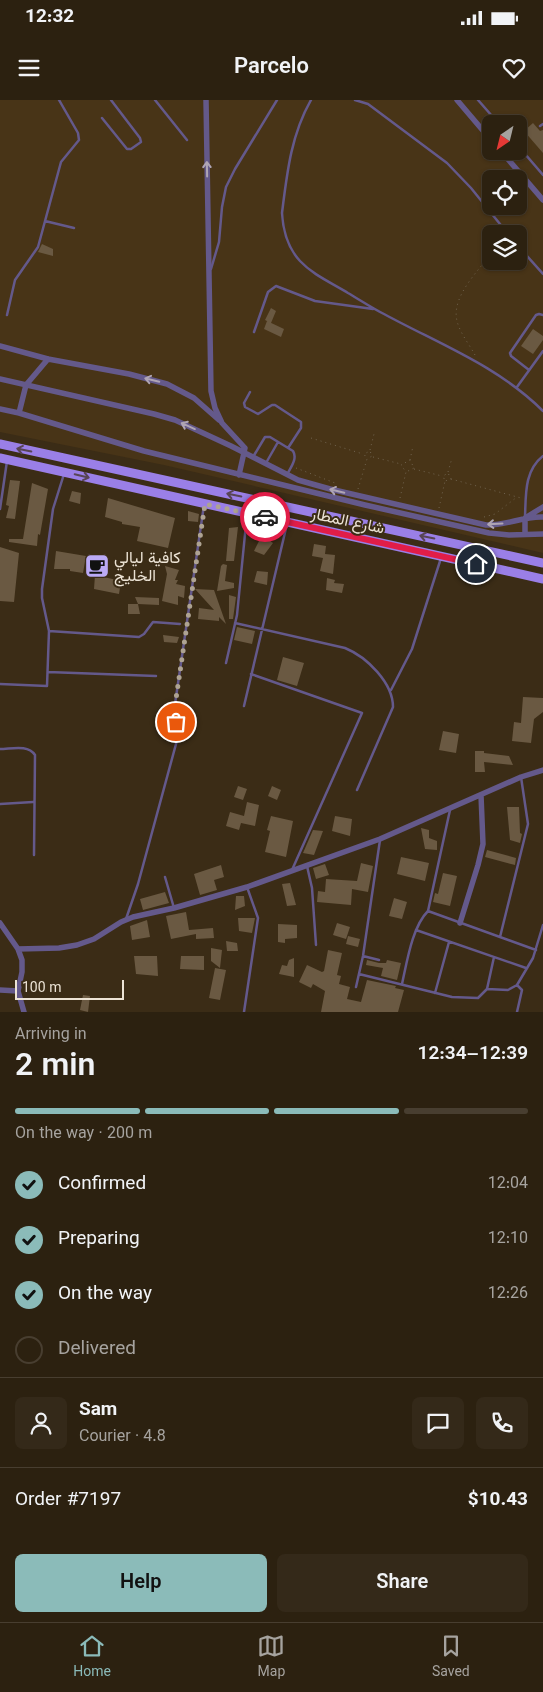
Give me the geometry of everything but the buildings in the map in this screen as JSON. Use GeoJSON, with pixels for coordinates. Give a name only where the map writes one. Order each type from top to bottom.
{"type":"FeatureCollection","features":[{"type":"Feature","properties":{"kind":"main road","name":"شارع المطار"},"geometry":{"type":"LineString","coordinates":[[0,444],[543,563]]}},
{"type":"Feature","properties":{"kind":"main road","name":"شارع المطار"},"geometry":{"type":"LineString","coordinates":[[4,459],[543,579]]}},
{"type":"Feature","properties":{"kind":"street"},"geometry":{"type":"LineString","coordinates":[[206,100],[211,391],[215,408],[222,423]]}},
{"type":"Feature","properties":{"kind":"street"},"geometry":{"type":"LineString","coordinates":[[456,100],[482,130]]}},
{"type":"Feature","properties":{"kind":"street"},"geometry":{"type":"LineString","coordinates":[[509,160],[543,200]]}},
{"type":"Feature","properties":{"kind":"street"},"geometry":{"type":"LineString","coordinates":[[0,346],[48,359],[129,374],[167,384],[194,398],[244,446],[245,454],[239,475]]}},
{"type":"Feature","properties":{"kind":"street"},"geometry":{"type":"LineString","coordinates":[[19,413],[26,385],[48,359]]}},
{"type":"Feature","properties":{"kind":"street"},"geometry":{"type":"LineString","coordinates":[[0,379],[161,416],[190,426],[286,476],[330,489],[478,524],[501,524],[525,518],[543,517]]}},
{"type":"Feature","properties":{"kind":"street"},"geometry":{"type":"LineString","coordinates":[[0,409],[144,451],[489,533],[509,536],[543,534]]}},
{"type":"Feature","properties":{"kind":"street"},"geometry":{"type":"LineString","coordinates":[[525,518],[543,506]]}},
{"type":"Feature","properties":{"kind":"street"},"geometry":{"type":"LineString","coordinates":[[525,518],[525,534]]}},
{"type":"Feature","properties":{"kind":"street"},"geometry":{"type":"LineString","coordinates":[[18,949],[59,948],[77,945],[94,939],[126,919],[174,908],[247,887],[380,839],[543,770]]}},
{"type":"Feature","properties":{"kind":"street"},"geometry":{"type":"LineString","coordinates":[[460,923],[483,844],[481,795]]}},
{"type":"Feature","properties":{"kind":"street"},"geometry":{"type":"LineString","coordinates":[[0,922],[21,954],[23,965],[18,991],[24,1012]]}},
{"type":"Feature","properties":{"kind":"street"},"geometry":{"type":"LineString","coordinates":[[0,990],[18,991]]}},
{"type":"Feature","properties":{"kind":"lane"},"geometry":{"type":"LineString","coordinates":[[7,315],[13,287],[19,274],[36,251],[61,162],[79,140],[78,133],[59,100]]}},
{"type":"Feature","properties":{"kind":"lane"},"geometry":{"type":"LineString","coordinates":[[102,118],[127,150],[131,150],[140,142],[140,138],[111,100]]}},
{"type":"Feature","properties":{"kind":"lane"},"geometry":{"type":"LineString","coordinates":[[155,100],[187,140]]}},
{"type":"Feature","properties":{"kind":"lane"},"geometry":{"type":"LineString","coordinates":[[208,275],[219,242],[223,197],[226,187],[277,100]]}},
{"type":"Feature","properties":{"kind":"lane"},"geometry":{"type":"LineString","coordinates":[[311,100],[299,122],[292,146],[282,212],[282,222],[287,239],[295,255],[308,268],[375,309],[478,362],[516,388],[543,411]]}},
{"type":"Feature","properties":{"kind":"lane"},"geometry":{"type":"LineString","coordinates":[[355,100],[368,104],[443,159],[471,188],[501,225]]}},
{"type":"Feature","properties":{"kind":"lane"},"geometry":{"type":"LineString","coordinates":[[478,100],[491,115]]}},
{"type":"Feature","properties":{"kind":"lane"},"geometry":{"type":"LineString","coordinates":[[528,158],[543,175]]}},
{"type":"Feature","properties":{"kind":"lane"},"geometry":{"type":"LineString","coordinates":[[45,222],[74,228]]}},
{"type":"Feature","properties":{"kind":"lane"},"geometry":{"type":"LineString","coordinates":[[527,256],[543,274]]}},
{"type":"Feature","properties":{"kind":"lane"},"geometry":{"type":"LineString","coordinates":[[254,332],[266,295],[270,289],[276,286],[315,300],[375,309]]}},
{"type":"Feature","properties":{"kind":"lane"},"geometry":{"type":"LineString","coordinates":[[529,370],[511,356],[510,353],[536,315],[543,315]]}},
{"type":"Feature","properties":{"kind":"lane"},"geometry":{"type":"LineString","coordinates":[[516,388],[543,351]]}},
{"type":"Feature","properties":{"kind":"lane"},"geometry":{"type":"LineString","coordinates":[[250,392],[244,403],[245,407],[258,414],[275,406],[301,422],[301,428],[288,448]]}},
{"type":"Feature","properties":{"kind":"lane"},"geometry":{"type":"LineString","coordinates":[[253,458],[265,437],[270,436],[295,454],[292,466],[286,476]]}},
{"type":"Feature","properties":{"kind":"lane"},"geometry":{"type":"LineString","coordinates":[[265,464],[278,442]]}},
{"type":"Feature","properties":{"kind":"lane"},"geometry":{"type":"LineString","coordinates":[[525,518],[530,472],[543,456]]}},
{"type":"Feature","properties":{"kind":"lane"},"geometry":{"type":"LineString","coordinates":[[0,509],[4,459]]}},
{"type":"Feature","properties":{"kind":"lane"},"geometry":{"type":"LineString","coordinates":[[0,684],[47,686],[49,631],[42,589],[51,523],[64,472]]}},
{"type":"Feature","properties":{"kind":"lane"},"geometry":{"type":"LineString","coordinates":[[126,919],[138,884],[179,733],[174,712],[205,504]]}},
{"type":"Feature","properties":{"kind":"lane"},"geometry":{"type":"LineString","coordinates":[[226,663],[236,623],[247,513]]}},
{"type":"Feature","properties":{"kind":"lane"},"geometry":{"type":"LineString","coordinates":[[244,706],[287,522]]}},
{"type":"Feature","properties":{"kind":"lane"},"geometry":{"type":"LineString","coordinates":[[390,690],[412,649],[442,556]]}},
{"type":"Feature","properties":{"kind":"lane"},"geometry":{"type":"LineString","coordinates":[[49,631],[137,637],[144,634],[153,622],[180,624]]}},
{"type":"Feature","properties":{"kind":"lane"},"geometry":{"type":"LineString","coordinates":[[236,623],[338,645],[352,650],[364,659],[387,684],[393,707],[391,715],[357,790]]}},
{"type":"Feature","properties":{"kind":"lane"},"geometry":{"type":"LineString","coordinates":[[48,672],[156,676]]}},
{"type":"Feature","properties":{"kind":"lane"},"geometry":{"type":"LineString","coordinates":[[251,674],[362,713],[292,871]]}},
{"type":"Feature","properties":{"kind":"lane"},"geometry":{"type":"LineString","coordinates":[[0,749],[26,748],[34,752],[36,758],[34,855]]}},
{"type":"Feature","properties":{"kind":"lane"},"geometry":{"type":"LineString","coordinates":[[500,937],[528,824],[521,778]]}},
{"type":"Feature","properties":{"kind":"lane"},"geometry":{"type":"LineString","coordinates":[[0,804],[34,802]]}},
{"type":"Feature","properties":{"kind":"lane"},"geometry":{"type":"LineString","coordinates":[[401,985],[416,930],[422,917],[428,911],[450,808]]}},
{"type":"Feature","properties":{"kind":"lane"},"geometry":{"type":"LineString","coordinates":[[356,987],[363,956],[380,839]]}},
{"type":"Feature","properties":{"kind":"lane"},"geometry":{"type":"LineString","coordinates":[[306,865],[312,888],[316,945]]}},
{"type":"Feature","properties":{"kind":"lane"},"geometry":{"type":"LineString","coordinates":[[165,877],[174,908]]}},
{"type":"Feature","properties":{"kind":"lane"},"geometry":{"type":"LineString","coordinates":[[244,1012],[258,918],[247,887]]}},
{"type":"Feature","properties":{"kind":"lane"},"geometry":{"type":"LineString","coordinates":[[428,911],[536,950]]}},
{"type":"Feature","properties":{"kind":"lane"},"geometry":{"type":"LineString","coordinates":[[488,989],[508,990],[517,985],[533,958],[543,925]]}},
{"type":"Feature","properties":{"kind":"lane"},"geometry":{"type":"LineString","coordinates":[[416,930],[526,968]]}},
{"type":"Feature","properties":{"kind":"lane"},"geometry":{"type":"LineString","coordinates":[[435,993],[450,941]]}},
{"type":"Feature","properties":{"kind":"lane"},"geometry":{"type":"LineString","coordinates":[[363,956],[379,960]]}},
{"type":"Feature","properties":{"kind":"lane"},"geometry":{"type":"LineString","coordinates":[[359,974],[452,998],[478,998],[488,989],[494,957]]}},
{"type":"Feature","properties":{"kind":"lane"},"geometry":{"type":"LineString","coordinates":[[517,985],[522,990],[518,1012]]}},
{"type":"Feature","properties":{"kind":"path"},"geometry":{"type":"LineString","coordinates":[[478,362],[458,324],[456,308],[462,294],[482,266]]}},
{"type":"Feature","properties":{"kind":"path"},"geometry":{"type":"LineString","coordinates":[[372,456],[370,451],[374,434]]}},
{"type":"Feature","properties":{"kind":"path"},"geometry":{"type":"LineString","coordinates":[[310,438],[364,454],[367,459]]}},
{"type":"Feature","properties":{"kind":"path"},"geometry":{"type":"LineString","coordinates":[[413,446],[410,460],[414,468]]}},
{"type":"Feature","properties":{"kind":"path"},"geometry":{"type":"LineString","coordinates":[[364,454],[370,451]]}},
{"type":"Feature","properties":{"kind":"path"},"geometry":{"type":"LineString","coordinates":[[358,490],[367,459],[372,456],[401,465],[406,472]]}},
{"type":"Feature","properties":{"kind":"path"},"geometry":{"type":"LineString","coordinates":[[451,479],[448,473],[452,458]]}},
{"type":"Feature","properties":{"kind":"path"},"geometry":{"type":"LineString","coordinates":[[401,465],[410,460]]}},
{"type":"Feature","properties":{"kind":"path"},"geometry":{"type":"LineString","coordinates":[[292,466],[306,473],[342,485]]}},
{"type":"Feature","properties":{"kind":"path"},"geometry":{"type":"LineString","coordinates":[[399,500],[406,472],[414,468],[443,476],[446,481],[439,509]]}},
{"type":"Feature","properties":{"kind":"path"},"geometry":{"type":"LineString","coordinates":[[443,476],[448,473]]}},
{"type":"Feature","properties":{"kind":"path"},"geometry":{"type":"LineString","coordinates":[[446,481],[451,479],[526,500]]}},
{"type":"Feature","properties":{"kind":"path"},"geometry":{"type":"LineString","coordinates":[[482,518],[491,516],[517,497]]}},
{"type":"Feature","properties":{"kind":"shaded area"},"geometry":{"type":"Polygon","coordinates":[[[0,100],[543,100],[543,553],[164,465],[0,432],[0,100]]]}},
{"type":"Feature","properties":{"kind":"way so far"},"geometry":{"type":"LineString","coordinates":[[176,722],[174,712],[205,504],[265,517]]}},
{"type":"Feature","properties":{"kind":"place","name":"كافية ليالي الخليج"},"geometry":{"type":"Point","coordinates":[97,566]}},
{"type":"Feature","properties":{"kind":"route"},"geometry":{"type":"LineString","coordinates":[[265,517],[476,564]]}}]}
